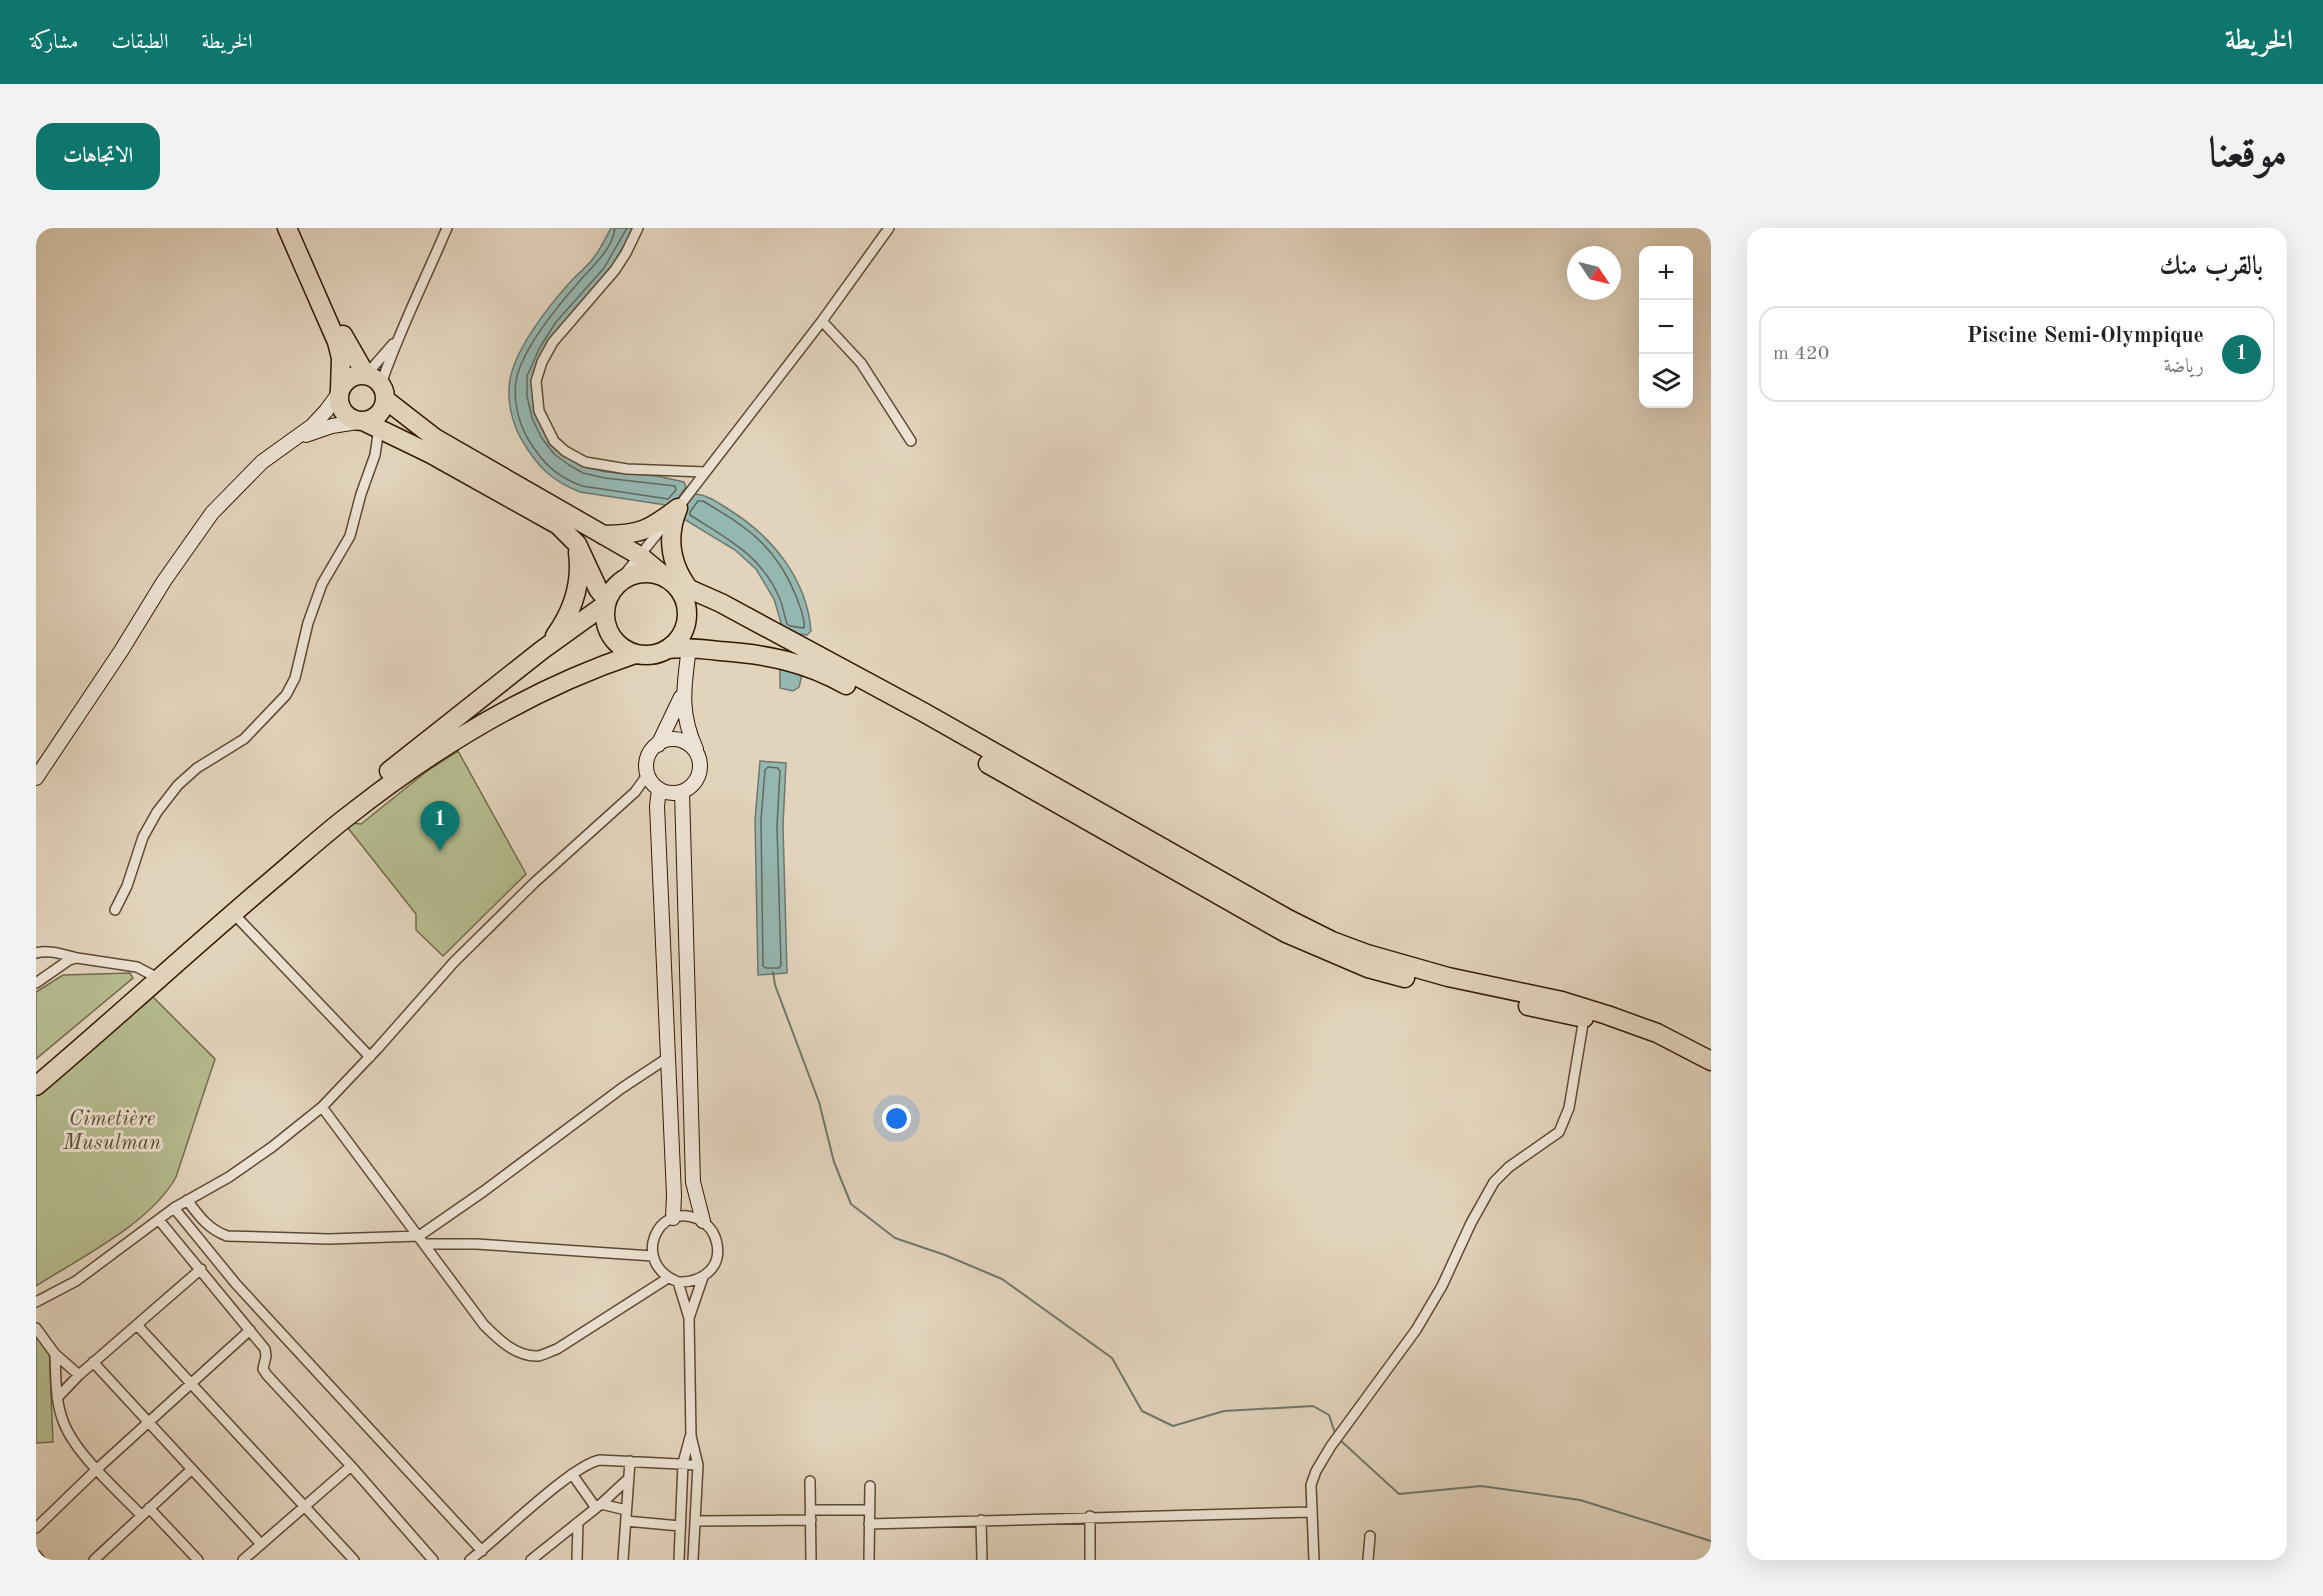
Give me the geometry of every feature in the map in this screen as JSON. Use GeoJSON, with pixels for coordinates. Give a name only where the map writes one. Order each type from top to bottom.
{"type":"FeatureCollection","features":[{"type":"Feature","properties":{"kind":"highway"},"geometry":{"type":"LineString","coordinates":[[287,228],[337,342],[341,358],[340,407],[350,419],[367,424],[431,454],[566,531],[577,544],[598,589],[610,596]]}},
{"type":"Feature","properties":{"kind":"highway"},"geometry":{"type":"LineString","coordinates":[[296,228],[350,350],[378,386],[435,438],[640,556],[678,587],[684,597],[687,620],[677,641],[668,649]]}},
{"type":"Feature","properties":{"kind":"highway"},"geometry":{"type":"LineString","coordinates":[[340,391],[351,377],[378,386]]}},
{"type":"Feature","properties":{"kind":"highway"},"geometry":{"type":"LineString","coordinates":[[367,424],[380,414],[378,386]]}},
{"type":"Feature","properties":{"kind":"highway"},"geometry":{"type":"LineString","coordinates":[[602,535],[638,533],[652,528],[678,508]]}},
{"type":"Feature","properties":{"kind":"highway"},"geometry":{"type":"LineString","coordinates":[[678,508],[671,529],[671,550],[677,571],[689,589]]}},
{"type":"Feature","properties":{"kind":"highway"},"geometry":{"type":"LineString","coordinates":[[542,650],[563,625],[576,594],[579,560],[577,544]]}},
{"type":"Feature","properties":{"kind":"highway"},"geometry":{"type":"LineString","coordinates":[[36,1076],[344,806],[610,596],[624,579],[642,573],[661,575],[776,634],[829,675],[1286,933],[1368,968],[1419,982],[1584,1018],[1635,1036],[1682,1058],[1711,1075]]}},
{"type":"Feature","properties":{"kind":"highway"},"geometry":{"type":"LineString","coordinates":[[610,596],[605,616],[607,629],[614,640],[634,654]]}},
{"type":"Feature","properties":{"kind":"highway"},"geometry":{"type":"LineString","coordinates":[[36,1086],[348,815],[437,751],[537,694],[575,676],[634,654],[652,655],[668,649],[689,648],[809,659],[1332,941],[1407,966],[1573,1004],[1657,1033],[1711,1061]]}},
{"type":"Feature","properties":{"kind":"street"},"geometry":{"type":"LineString","coordinates":[[378,386],[396,339],[409,317],[447,228]]}},
{"type":"Feature","properties":{"kind":"street"},"geometry":{"type":"LineString","coordinates":[[638,228],[615,270],[553,342],[542,362],[536,381],[540,411],[554,441],[565,451],[585,462],[627,469],[705,472]]}},
{"type":"Feature","properties":{"kind":"street"},"geometry":{"type":"LineString","coordinates":[[610,596],[822,321],[889,228]]}},
{"type":"Feature","properties":{"kind":"street"},"geometry":{"type":"LineString","coordinates":[[822,321],[861,363],[911,441]]}},
{"type":"Feature","properties":{"kind":"street"},"geometry":{"type":"LineString","coordinates":[[378,386],[396,339]]}},
{"type":"Feature","properties":{"kind":"street"},"geometry":{"type":"LineString","coordinates":[[36,778],[121,651],[164,581],[212,513],[262,462],[295,439],[326,411],[340,391]]}},
{"type":"Feature","properties":{"kind":"street"},"geometry":{"type":"LineString","coordinates":[[115,910],[127,886],[143,837],[157,812],[178,785],[197,768],[244,739],[286,695],[295,678],[308,623],[319,592],[350,536],[361,494],[375,455],[367,424],[332,426],[295,439]]}},
{"type":"Feature","properties":{"kind":"street"},"geometry":{"type":"LineString","coordinates":[[683,692],[658,745],[651,752],[647,761],[648,774],[659,789],[674,793],[682,792],[695,782],[700,767],[686,722],[683,692],[689,648]]}},
{"type":"Feature","properties":{"kind":"street"},"geometry":{"type":"LineString","coordinates":[[658,745],[674,740],[682,741],[696,750]]}},
{"type":"Feature","properties":{"kind":"street"},"geometry":{"type":"LineString","coordinates":[[36,1302],[76,1281],[174,1208],[229,1177],[272,1147],[322,1107],[370,1057],[454,962],[534,883],[635,792],[648,774]]}},
{"type":"Feature","properties":{"kind":"street"},"geometry":{"type":"LineString","coordinates":[[659,789],[657,806],[669,1057],[673,1218]]}},
{"type":"Feature","properties":{"kind":"street"},"geometry":{"type":"LineString","coordinates":[[682,792],[693,1182],[703,1221],[716,1237],[718,1247],[713,1266],[703,1277],[689,1318]]}},
{"type":"Feature","properties":{"kind":"street"},"geometry":{"type":"LineString","coordinates":[[233,914],[370,1057]]}},
{"type":"Feature","properties":{"kind":"street"},"geometry":{"type":"LineString","coordinates":[[36,953],[54,952],[76,958],[137,967],[152,975]]}},
{"type":"Feature","properties":{"kind":"street"},"geometry":{"type":"LineString","coordinates":[[36,983],[69,960],[76,958]]}},
{"type":"Feature","properties":{"kind":"street"},"geometry":{"type":"LineString","coordinates":[[1314,1560],[1311,1485],[1316,1471],[1331,1446],[1416,1330],[1442,1286],[1471,1223],[1494,1182],[1509,1167],[1551,1139],[1565,1122],[1574,1085],[1584,1018]]}},
{"type":"Feature","properties":{"kind":"street"},"geometry":{"type":"LineString","coordinates":[[421,1240],[593,1109],[669,1057]]}},
{"type":"Feature","properties":{"kind":"street"},"geometry":{"type":"LineString","coordinates":[[322,1107],[484,1325],[502,1344],[520,1352],[538,1356],[556,1349],[668,1278]]}},
{"type":"Feature","properties":{"kind":"street"},"geometry":{"type":"LineString","coordinates":[[187,1200],[215,1232],[227,1236],[421,1240],[652,1256]]}},
{"type":"Feature","properties":{"kind":"street"},"geometry":{"type":"LineString","coordinates":[[174,1208],[251,1301],[477,1556],[572,1474],[591,1461],[698,1465]]}},
{"type":"Feature","properties":{"kind":"street"},"geometry":{"type":"LineString","coordinates":[[703,1221],[683,1216],[673,1218],[664,1224],[653,1241],[652,1256],[660,1271],[668,1278],[678,1282],[688,1282],[703,1277]]}},
{"type":"Feature","properties":{"kind":"street"},"geometry":{"type":"LineString","coordinates":[[159,1220],[265,1349],[263,1369],[267,1375],[433,1560]]}},
{"type":"Feature","properties":{"kind":"street"},"geometry":{"type":"LineString","coordinates":[[57,1398],[93,1362],[201,1269]]}},
{"type":"Feature","properties":{"kind":"street"},"geometry":{"type":"LineString","coordinates":[[678,1282],[689,1318],[691,1436],[698,1465],[693,1560]]}},
{"type":"Feature","properties":{"kind":"street"},"geometry":{"type":"LineString","coordinates":[[137,1325],[354,1560]]}},
{"type":"Feature","properties":{"kind":"street"},"geometry":{"type":"LineString","coordinates":[[36,1328],[55,1354],[79,1375]]}},
{"type":"Feature","properties":{"kind":"street"},"geometry":{"type":"LineString","coordinates":[[36,1527],[250,1330]]}},
{"type":"Feature","properties":{"kind":"street"},"geometry":{"type":"LineString","coordinates":[[55,1354],[57,1398],[68,1434],[97,1469],[141,1515]]}},
{"type":"Feature","properties":{"kind":"street"},"geometry":{"type":"LineString","coordinates":[[93,1362],[261,1544]]}},
{"type":"Feature","properties":{"kind":"street"},"geometry":{"type":"LineString","coordinates":[[679,1560],[683,1464],[691,1436]]}},
{"type":"Feature","properties":{"kind":"street"},"geometry":{"type":"LineString","coordinates":[[623,1560],[630,1461]]}},
{"type":"Feature","properties":{"kind":"street"},"geometry":{"type":"LineString","coordinates":[[246,1559],[351,1466]]}},
{"type":"Feature","properties":{"kind":"street"},"geometry":{"type":"LineString","coordinates":[[94,1560],[192,1469]]}},
{"type":"Feature","properties":{"kind":"street"},"geometry":{"type":"LineString","coordinates":[[572,1474],[598,1506],[626,1510]]}},
{"type":"Feature","properties":{"kind":"street"},"geometry":{"type":"LineString","coordinates":[[531,1560],[628,1479]]}},
{"type":"Feature","properties":{"kind":"street"},"geometry":{"type":"LineString","coordinates":[[810,1481],[811,1560]]}},
{"type":"Feature","properties":{"kind":"street"},"geometry":{"type":"LineString","coordinates":[[869,1560],[870,1486]]}},
{"type":"Feature","properties":{"kind":"street"},"geometry":{"type":"LineString","coordinates":[[149,1508],[198,1560]]}},
{"type":"Feature","properties":{"kind":"street"},"geometry":{"type":"LineString","coordinates":[[811,1510],[869,1510]]}},
{"type":"Feature","properties":{"kind":"street"},"geometry":{"type":"LineString","coordinates":[[869,1524],[1090,1516],[1311,1512]]}},
{"type":"Feature","properties":{"kind":"street"},"geometry":{"type":"LineString","coordinates":[[1090,1516],[1090,1560]]}},
{"type":"Feature","properties":{"kind":"street"},"geometry":{"type":"LineString","coordinates":[[695,1521],[811,1520]]}},
{"type":"Feature","properties":{"kind":"street"},"geometry":{"type":"LineString","coordinates":[[981,1520],[982,1560]]}},
{"type":"Feature","properties":{"kind":"street"},"geometry":{"type":"LineString","coordinates":[[626,1521],[680,1526]]}},
{"type":"Feature","properties":{"kind":"street"},"geometry":{"type":"LineString","coordinates":[[577,1560],[578,1522]]}},
{"type":"Feature","properties":{"kind":"street"},"geometry":{"type":"LineString","coordinates":[[1368,1560],[1370,1536]]}},
{"type":"Feature","properties":{"kind":"street"},"geometry":{"type":"LineString","coordinates":[[36,1555],[40,1560]]}},
{"type":"Feature","properties":{"kind":"green space"},"geometry":{"type":"Polygon","coordinates":[[[458,751],[526,874],[443,956],[416,930],[416,914],[348,828],[353,823],[361,824],[427,771],[458,751]]]}},
{"type":"Feature","properties":{"kind":"green space","name":"Cimetière Musulman"},"geometry":{"type":"Polygon","coordinates":[[[130,973],[133,978],[36,1059],[36,992],[63,975],[130,973]]]}},
{"type":"Feature","properties":{"kind":"green space","name":"Cimetière Musulman"},"geometry":{"type":"Polygon","coordinates":[[[150,994],[215,1059],[176,1177],[165,1194],[150,1210],[113,1238],[36,1286],[36,1091],[46,1089],[150,994]]]}},
{"type":"Feature","properties":{"kind":"green space"},"geometry":{"type":"Polygon","coordinates":[[[36,1333],[49,1346],[53,1442],[36,1443],[36,1333]]]}},
{"type":"Feature","properties":{"kind":"water"},"geometry":{"type":"Polygon","coordinates":[[[611,228],[634,228],[609,272],[561,326],[545,350],[532,378],[533,395],[538,416],[573,460],[585,467],[606,472],[657,476],[684,482],[686,487],[673,505],[580,492],[561,483],[540,466],[520,436],[512,417],[509,396],[511,376],[523,346],[553,302],[593,259],[611,228]]]}},
{"type":"Feature","properties":{"kind":"water"},"geometry":{"type":"Polygon","coordinates":[[[695,494],[712,499],[744,520],[773,546],[795,577],[803,594],[811,631],[807,635],[785,632],[774,599],[756,569],[735,550],[684,519],[682,512],[695,494]]]}},
{"type":"Feature","properties":{"kind":"water"},"geometry":{"type":"Polygon","coordinates":[[[780,667],[800,671],[802,675],[799,687],[793,691],[780,688],[780,667]]]}},
{"type":"Feature","properties":{"kind":"water"},"geometry":{"type":"Polygon","coordinates":[[[760,761],[786,763],[783,826],[787,973],[758,975],[755,820],[760,761]]]}},
{"type":"Feature","properties":{"kind":"waterway"},"geometry":{"type":"LineString","coordinates":[[773,972],[775,985],[819,1102],[834,1162],[851,1204],[895,1238],[945,1255],[1002,1279],[1112,1358],[1142,1411],[1173,1426],[1224,1411],[1313,1406],[1329,1415],[1336,1436]]}},
{"type":"Feature","properties":{"kind":"waterway"},"geometry":{"type":"LineString","coordinates":[[1340,1440],[1399,1494],[1481,1486],[1580,1500],[1711,1541]]}},
{"type":"Feature","properties":{"kind":"place","name":"Piscine Semi-Olympique"},"geometry":{"type":"Point","coordinates":[440,851]}}]}
